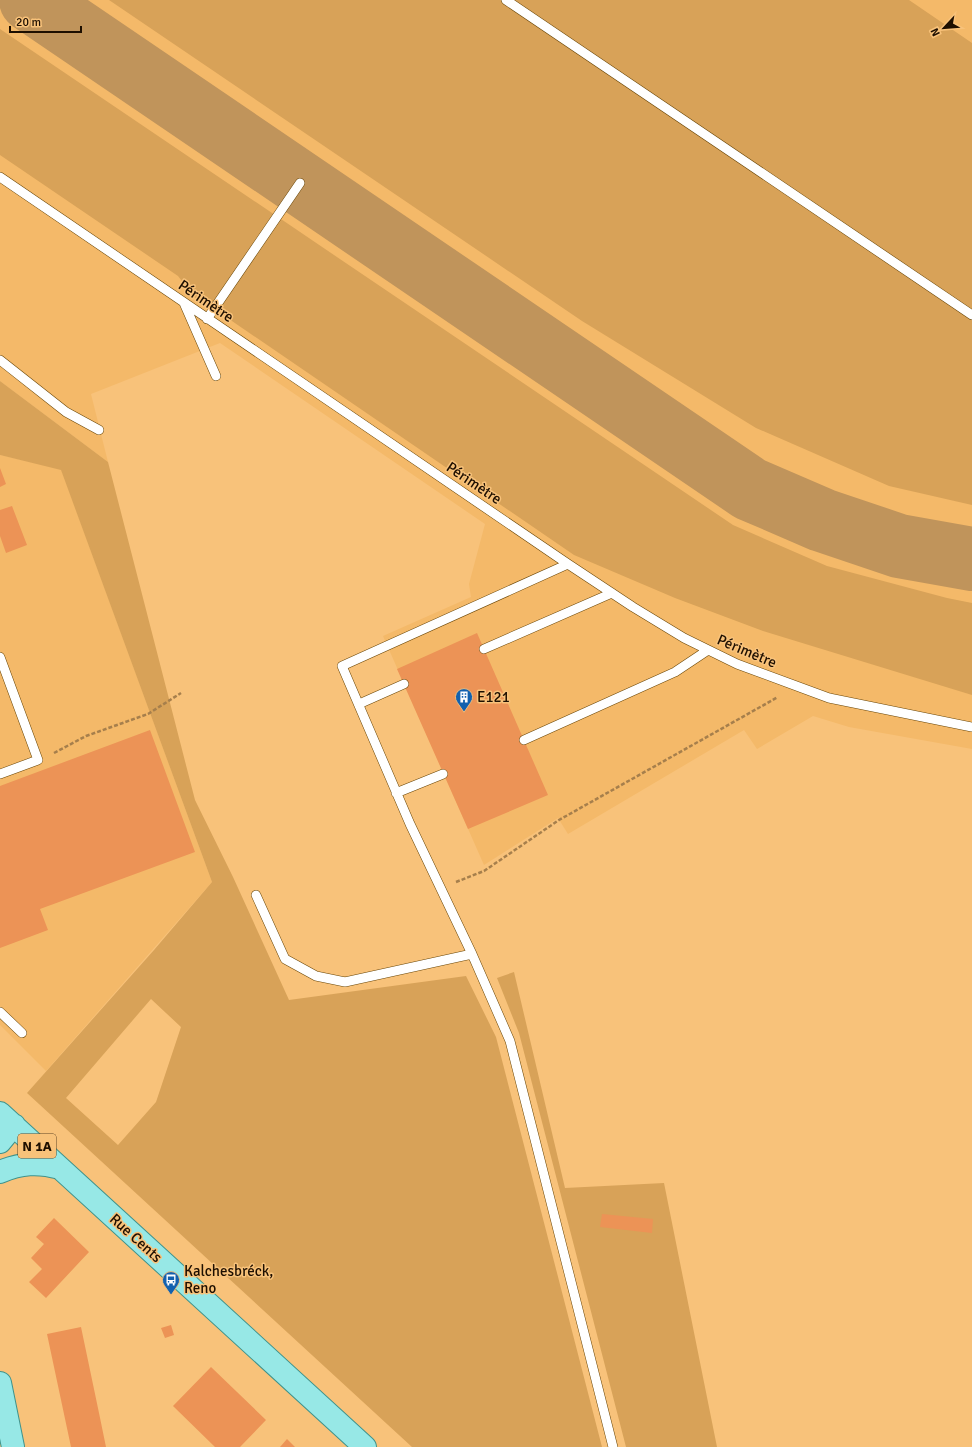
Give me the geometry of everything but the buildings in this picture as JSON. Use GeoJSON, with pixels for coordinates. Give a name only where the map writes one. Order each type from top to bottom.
{"type":"FeatureCollection","features":[{"type":"Feature","properties":{"kind":"main road"},"geometry":{"type":"LineString","coordinates":[[0,1142],[4,1122]]}},
{"type":"Feature","properties":{"kind":"main road","name":"Rue Cents"},"geometry":{"type":"LineString","coordinates":[[4,1122],[60,1168],[365,1447]]}},
{"type":"Feature","properties":{"kind":"main road"},"geometry":{"type":"LineString","coordinates":[[0,1172],[15,1166],[42,1163],[60,1168]]}},
{"type":"Feature","properties":{"kind":"main road"},"geometry":{"type":"LineString","coordinates":[[0,1382],[13,1447]]}},
{"type":"Feature","properties":{"kind":"lane"},"geometry":{"type":"LineString","coordinates":[[506,0],[972,315]]}},
{"type":"Feature","properties":{"kind":"lane","name":"Périmètre"},"geometry":{"type":"LineString","coordinates":[[0,177],[568,564],[684,638],[737,664],[829,698],[972,727]]}},
{"type":"Feature","properties":{"kind":"lane"},"geometry":{"type":"LineString","coordinates":[[208,319],[300,183]]}},
{"type":"Feature","properties":{"kind":"lane"},"geometry":{"type":"LineString","coordinates":[[184,302],[216,376]]}},
{"type":"Feature","properties":{"kind":"lane"},"geometry":{"type":"LineString","coordinates":[[0,360],[66,412],[99,430]]}},
{"type":"Feature","properties":{"kind":"lane"},"geometry":{"type":"LineString","coordinates":[[568,564],[342,666],[396,793],[472,954],[510,1041],[613,1447]]}},
{"type":"Feature","properties":{"kind":"lane"},"geometry":{"type":"LineString","coordinates":[[484,649],[612,593]]}},
{"type":"Feature","properties":{"kind":"lane"},"geometry":{"type":"LineString","coordinates":[[524,740],[675,672],[708,650]]}},
{"type":"Feature","properties":{"kind":"lane"},"geometry":{"type":"LineString","coordinates":[[0,657],[38,760],[0,774]]}},
{"type":"Feature","properties":{"kind":"lane"},"geometry":{"type":"LineString","coordinates":[[359,704],[404,684]]}},
{"type":"Feature","properties":{"kind":"lane"},"geometry":{"type":"LineString","coordinates":[[396,793],[443,774]]}},
{"type":"Feature","properties":{"kind":"lane"},"geometry":{"type":"LineString","coordinates":[[256,895],[285,959],[316,976],[345,982],[472,954]]}},
{"type":"Feature","properties":{"kind":"lane"},"geometry":{"type":"LineString","coordinates":[[0,1012],[22,1033]]}},
{"type":"Feature","properties":{"kind":"path"},"geometry":{"type":"LineString","coordinates":[[440,889],[484,871],[559,820],[797,686]]}},
{"type":"Feature","properties":{"kind":"path"},"geometry":{"type":"LineString","coordinates":[[38,760],[86,736],[148,714],[181,693]]}},
{"type":"Feature","properties":{"kind":"shaded area"},"geometry":{"type":"Polygon","coordinates":[[[0,0],[972,0],[972,749],[849,727],[813,716],[757,749],[744,730],[568,834],[558,818],[484,865],[383,636],[471,597],[469,584],[485,524],[220,343],[91,394],[108,462],[0,381],[0,0]]]}},
{"type":"Feature","properties":{"kind":"shaded area"},"geometry":{"type":"Polygon","coordinates":[[[109,0],[909,0],[972,43],[972,505],[889,486],[756,428],[582,321],[109,0]]]}},
{"type":"Feature","properties":{"kind":"shaded area"},"geometry":{"type":"Polygon","coordinates":[[[0,29],[733,525],[827,566],[947,598],[972,603],[972,695],[763,631],[675,598],[574,555],[229,319],[194,297],[178,276],[0,155],[0,29]]]}},
{"type":"Feature","properties":{"kind":"shaded area"},"geometry":{"type":"Polygon","coordinates":[[[0,381],[108,462],[195,800],[233,877],[289,1000],[466,976],[496,1037],[602,1447],[412,1447],[27,1093],[154,950],[212,882],[61,470],[0,455],[0,381]],[[151,999],[66,1098],[118,1145],[156,1102],[181,1027],[151,999]]]}},
{"type":"Feature","properties":{"kind":"shaded area"},"geometry":{"type":"Polygon","coordinates":[[[0,455],[61,469],[212,882],[46,1071],[0,1025],[0,455]]]}},
{"type":"Feature","properties":{"kind":"shaded area"},"geometry":{"type":"Polygon","coordinates":[[[514,972],[565,1188],[664,1183],[717,1447],[626,1447],[519,1033],[497,978],[514,972]]]}},
{"type":"Feature","properties":{"kind":"taxiway"},"geometry":{"type":"LineString","coordinates":[[31,0],[750,489],[822,520],[899,546],[972,559]]}},
{"type":"Feature","properties":{"kind":"place","name":"E121"},"geometry":{"type":"Point","coordinates":[464,712]}},
{"type":"Feature","properties":{"kind":"place","name":"Kalchesbréck, Reno"},"geometry":{"type":"Point","coordinates":[171,1295]}}]}
